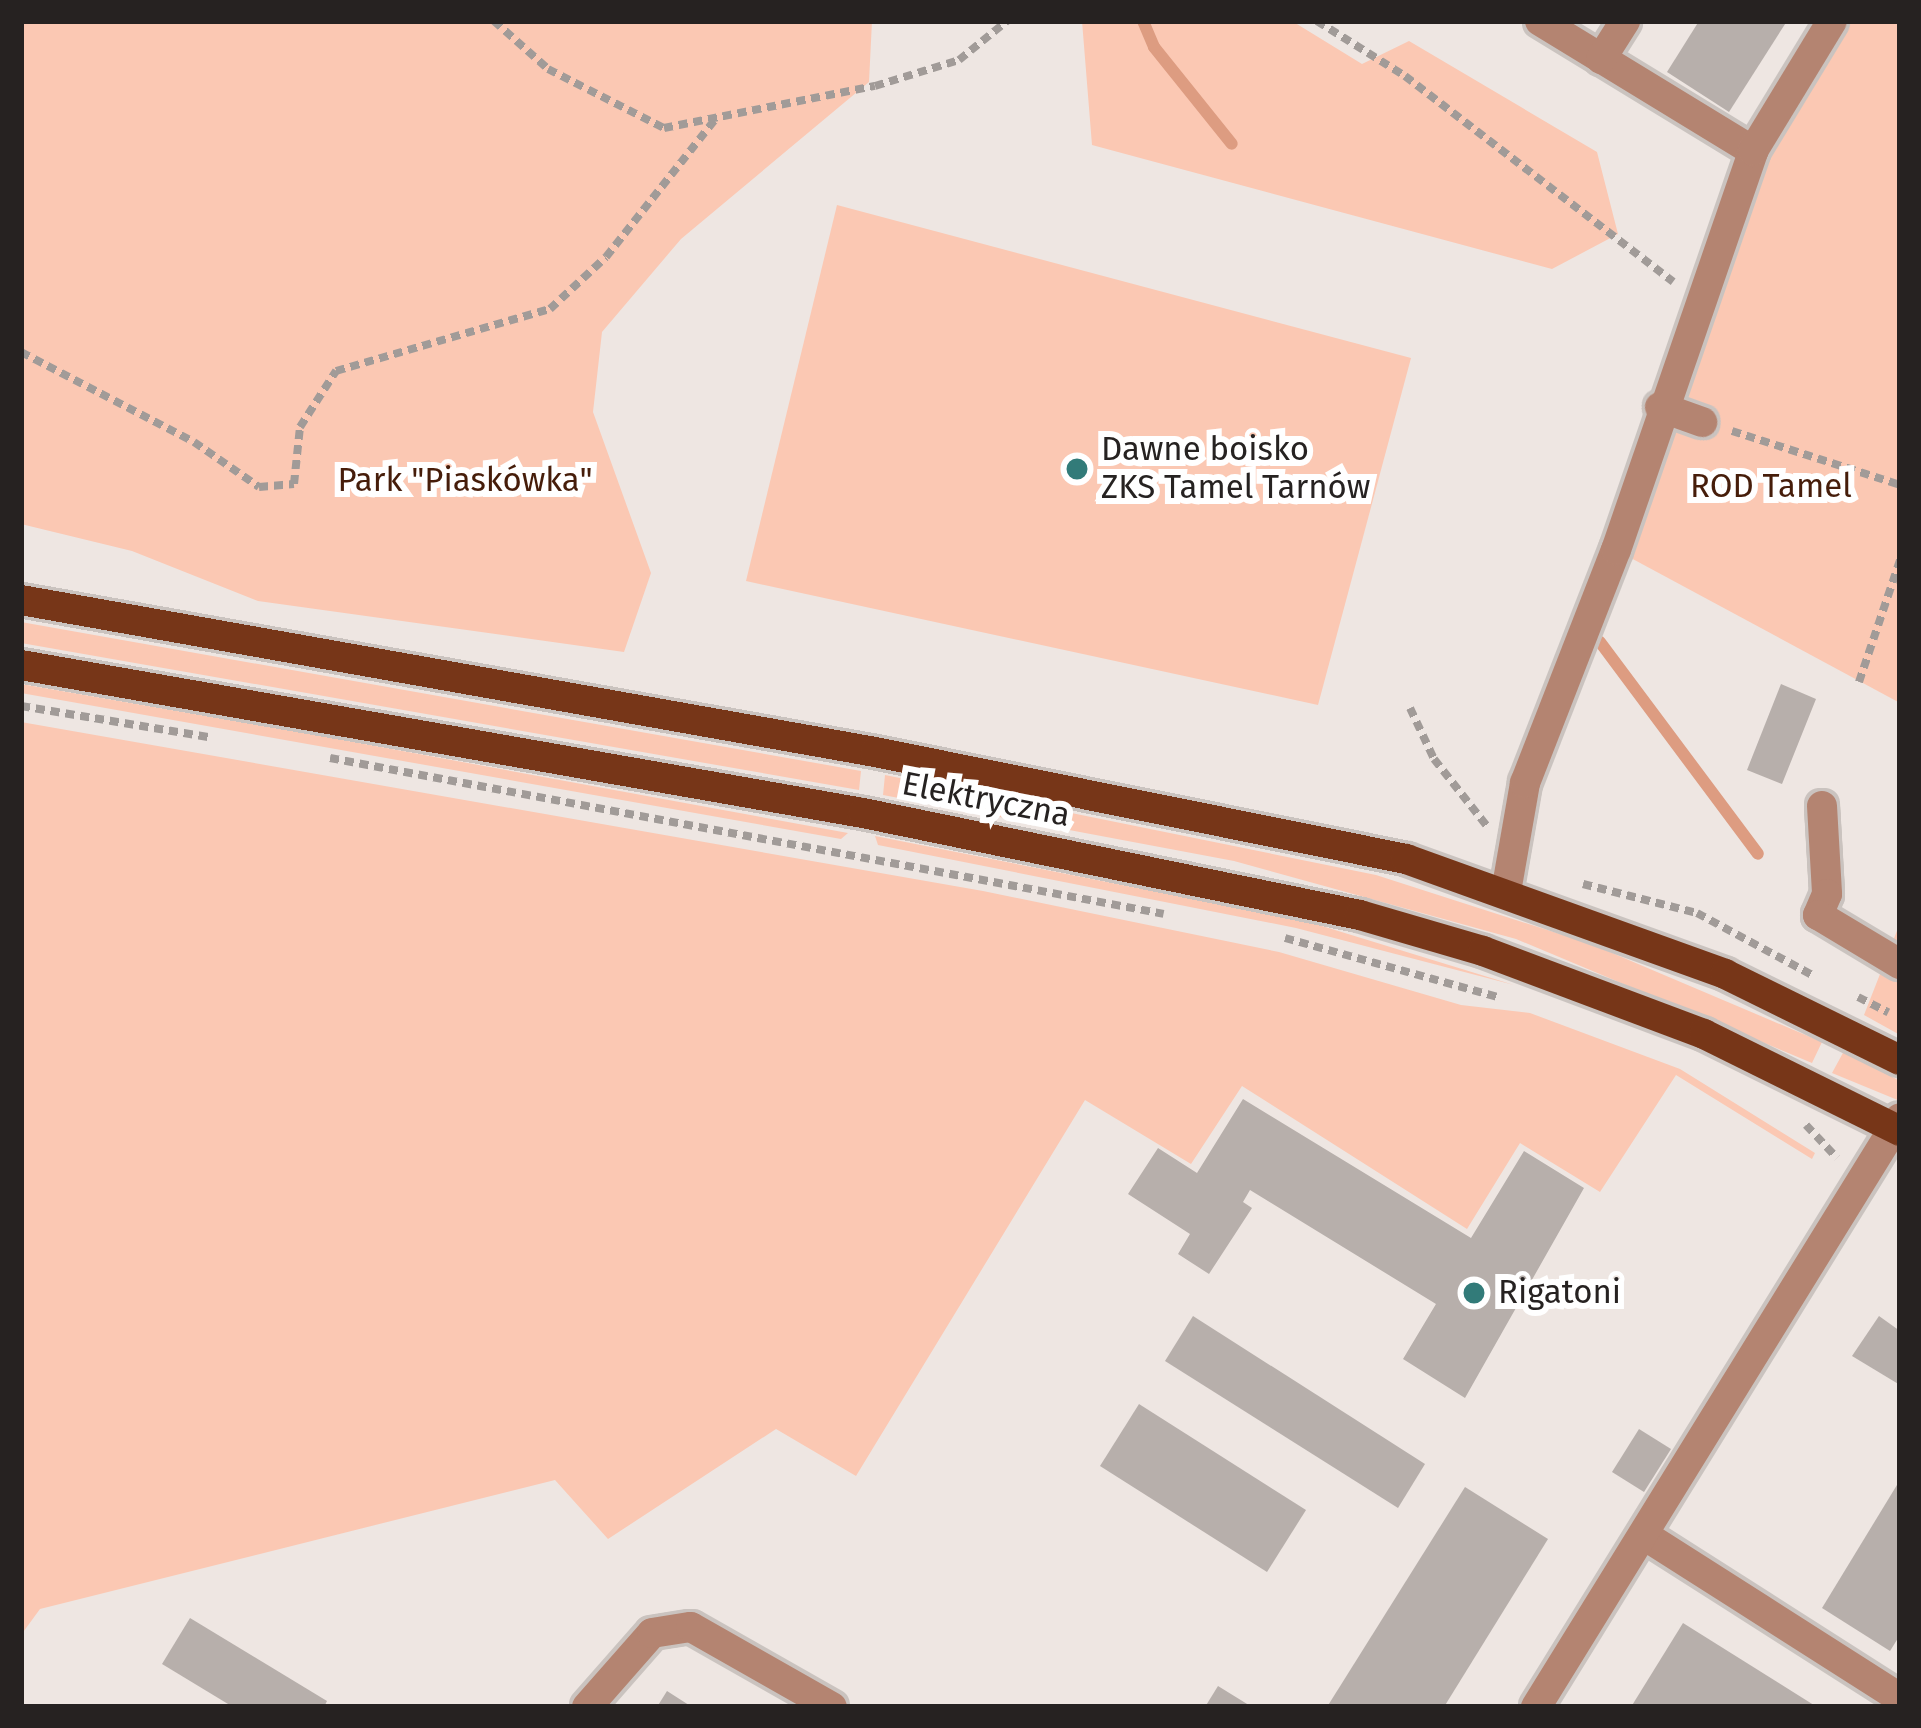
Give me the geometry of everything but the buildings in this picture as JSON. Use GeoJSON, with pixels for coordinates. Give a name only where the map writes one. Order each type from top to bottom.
{"type":"FeatureCollection","features":[{"type":"Feature","properties":{"kind":"main road","name":"Elektryczna"},"geometry":{"type":"LineString","coordinates":[[21,600],[1283,830],[1506,892],[1725,974],[1900,1060]]}},
{"type":"Feature","properties":{"kind":"main road","name":"Elektryczna"},"geometry":{"type":"LineString","coordinates":[[21,665],[863,813],[1360,915],[1661,1016],[1781,1066],[1896,1125]]}},
{"type":"Feature","properties":{"kind":"street"},"geometry":{"type":"LineString","coordinates":[[1540,21],[1753,151]]}},
{"type":"Feature","properties":{"kind":"street"},"geometry":{"type":"LineString","coordinates":[[1601,59],[1625,21]]}},
{"type":"Feature","properties":{"kind":"street"},"geometry":{"type":"LineString","coordinates":[[1506,892],[1525,783],[1616,550],[1660,407],[1753,151],[1832,21]]}},
{"type":"Feature","properties":{"kind":"street"},"geometry":{"type":"LineString","coordinates":[[1660,407],[1702,422]]}},
{"type":"Feature","properties":{"kind":"street"},"geometry":{"type":"LineString","coordinates":[[1822,806],[1827,894],[1818,915],[1900,964]]}},
{"type":"Feature","properties":{"kind":"street"},"geometry":{"type":"LineString","coordinates":[[1536,1707],[1896,1125]]}},
{"type":"Feature","properties":{"kind":"street"},"geometry":{"type":"LineString","coordinates":[[1644,1535],[1900,1698]]}},
{"type":"Feature","properties":{"kind":"street"},"geometry":{"type":"LineString","coordinates":[[587,1707],[652,1633],[691,1627],[832,1707]]}},
{"type":"Feature","properties":{"kind":"path"},"geometry":{"type":"LineString","coordinates":[[494,21],[548,69],[664,128],[875,86],[959,60],[1007,21]]}},
{"type":"Feature","properties":{"kind":"path"},"geometry":{"type":"LineString","coordinates":[[1316,21],[1405,76],[1698,302]]}},
{"type":"Feature","properties":{"kind":"path"},"geometry":{"type":"LineString","coordinates":[[21,352],[194,442],[260,487],[294,484],[300,427],[336,370],[550,309],[606,256],[717,117]]}},
{"type":"Feature","properties":{"kind":"path"},"geometry":{"type":"LineString","coordinates":[[1702,422],[1900,485]]}},
{"type":"Feature","properties":{"kind":"path"},"geometry":{"type":"LineString","coordinates":[[1859,682],[1900,560]]}},
{"type":"Feature","properties":{"kind":"path"},"geometry":{"type":"LineString","coordinates":[[21,706],[217,738]]}},
{"type":"Feature","properties":{"kind":"path"},"geometry":{"type":"LineString","coordinates":[[1410,708],[1434,759],[1510,849]]}},
{"type":"Feature","properties":{"kind":"path"},"geometry":{"type":"LineString","coordinates":[[308,754],[1174,915]]}},
{"type":"Feature","properties":{"kind":"path"},"geometry":{"type":"LineString","coordinates":[[1263,933],[1509,999]]}},
{"type":"Feature","properties":{"kind":"path"},"geometry":{"type":"LineString","coordinates":[[1798,1116],[1836,1158]]}},
{"type":"Feature","properties":{"kind":"green space","name":"Park \"Piaskówka\""},"geometry":{"type":"Polygon","coordinates":[[[21,21],[872,21],[869,82],[681,239],[602,332],[593,412],[651,573],[624,652],[258,601],[132,551],[21,524],[21,21]]]}},
{"type":"Feature","properties":{"kind":"green space"},"geometry":{"type":"Polygon","coordinates":[[[1082,21],[1292,21],[1362,64],[1409,41],[1597,152],[1618,234],[1552,269],[1092,145],[1082,21]]]}},
{"type":"Feature","properties":{"kind":"green space","name":"ROD Tamel"},"geometry":{"type":"Polygon","coordinates":[[[1830,21],[1900,21],[1900,703],[1616,550],[1746,152],[1830,21]]]}},
{"type":"Feature","properties":{"kind":"green space","name":"Dawne boisko ZKS Tamel Tarnów"},"geometry":{"type":"Polygon","coordinates":[[[837,205],[1411,358],[1318,705],[746,581],[837,205]]]}},
{"type":"Feature","properties":{"kind":"green space"},"geometry":{"type":"Polygon","coordinates":[[[21,622],[861,771],[859,790],[21,643],[21,622]]]}},
{"type":"Feature","properties":{"kind":"green space"},"geometry":{"type":"Polygon","coordinates":[[[21,684],[848,833],[841,839],[21,693],[21,684]]]}},
{"type":"Feature","properties":{"kind":"green space"},"geometry":{"type":"Polygon","coordinates":[[[21,722],[983,891],[1279,952],[1461,1005],[1530,1013],[1680,1069],[1815,1153],[1812,1159],[1676,1075],[1600,1192],[1520,1143],[1467,1229],[1242,1086],[1191,1164],[1085,1100],[856,1476],[776,1429],[608,1539],[555,1480],[40,1609],[21,1635],[21,722]]]}},
{"type":"Feature","properties":{"kind":"green space"},"geometry":{"type":"Polygon","coordinates":[[[885,775],[1376,875],[1591,944],[1822,1042],[1812,1063],[1516,939],[1234,861],[883,795],[885,775]]]}},
{"type":"Feature","properties":{"kind":"green space"},"geometry":{"type":"Polygon","coordinates":[[[875,836],[1309,922],[1514,985],[1296,928],[878,845],[875,836]]]}},
{"type":"Feature","properties":{"kind":"green space"},"geometry":{"type":"Polygon","coordinates":[[[1900,923],[1900,1035],[1864,1015],[1900,923]]]}},
{"type":"Feature","properties":{"kind":"green space"},"geometry":{"type":"Polygon","coordinates":[[[1844,1051],[1900,1081],[1900,1101],[1832,1073],[1844,1051]]]}},
{"type":"Feature","properties":{"kind":"waterway"},"geometry":{"type":"LineString","coordinates":[[1143,21],[1154,47],[1232,144]]}},
{"type":"Feature","properties":{"kind":"waterway"},"geometry":{"type":"LineString","coordinates":[[1600,642],[1758,854]]}},
{"type":"Feature","properties":{"kind":"place","name":"Dawne boisko ZKS Tamel Tarnów"},"geometry":{"type":"Point","coordinates":[1077,469]}},
{"type":"Feature","properties":{"kind":"place","name":"Rigatoni"},"geometry":{"type":"Point","coordinates":[1474,1293]}}]}
